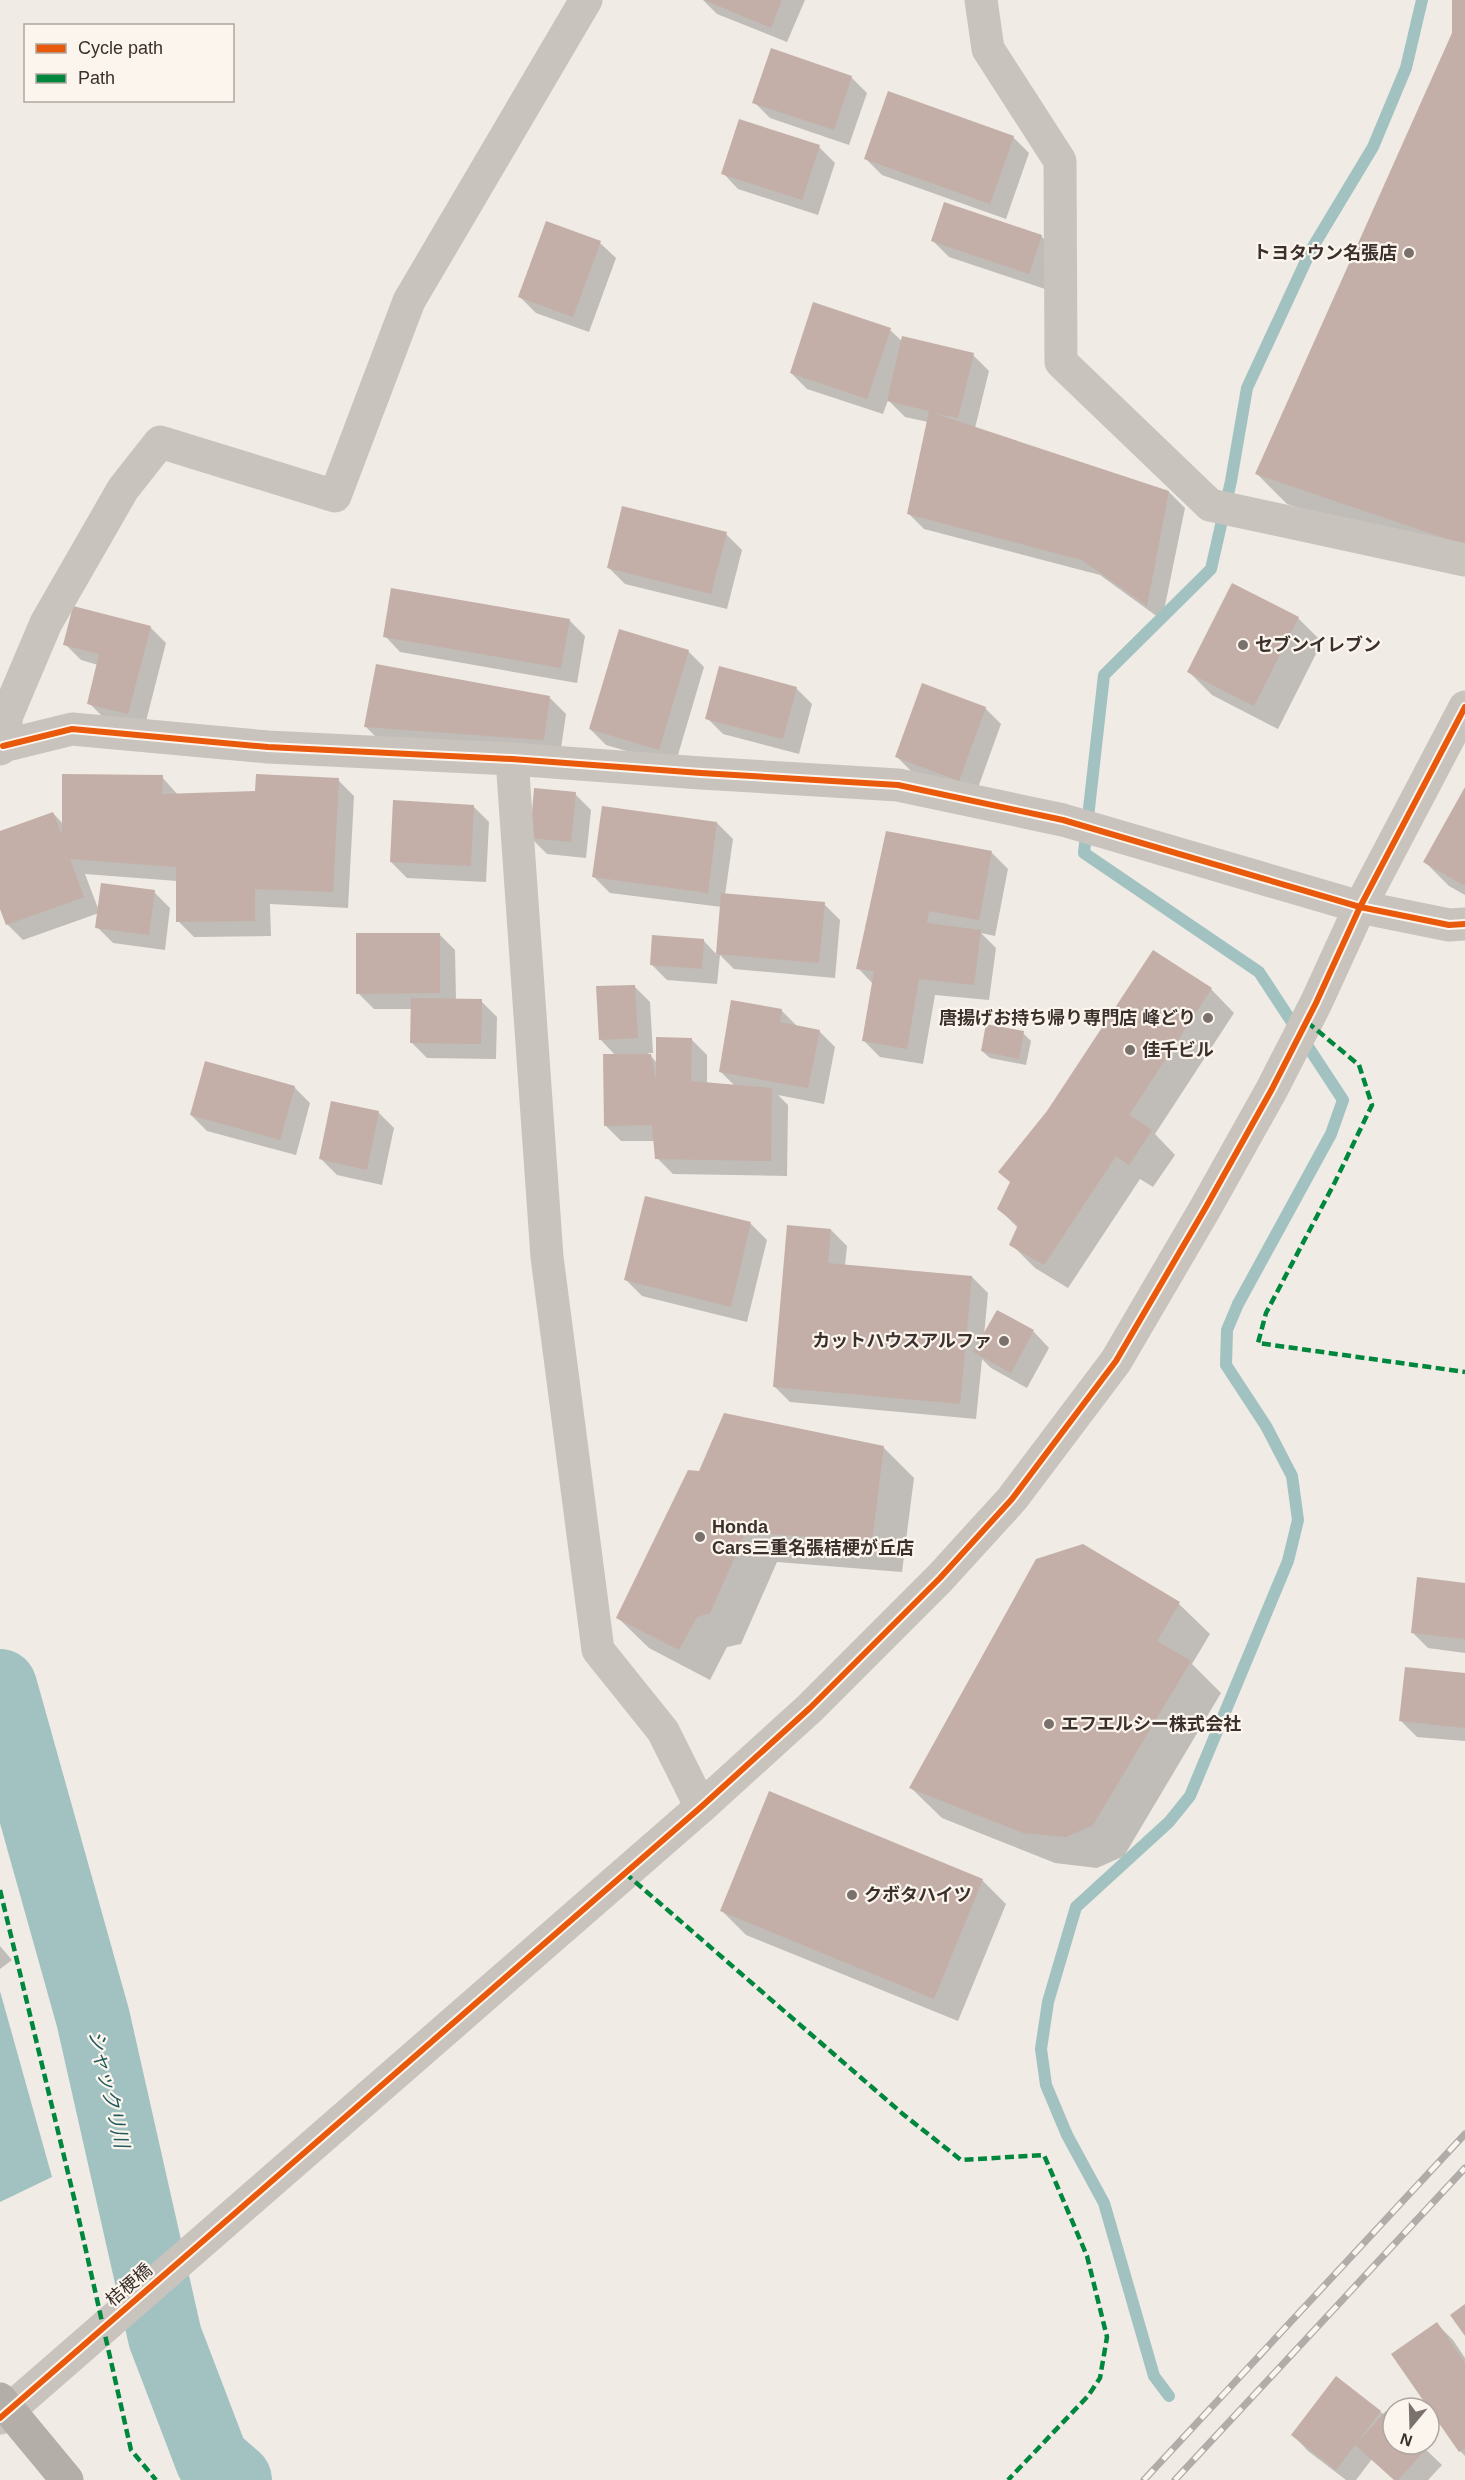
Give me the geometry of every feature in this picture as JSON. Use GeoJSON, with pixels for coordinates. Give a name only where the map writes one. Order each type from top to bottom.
{"type":"FeatureCollection","features":[{"type":"Feature","properties":{"kind":"highway"},"geometry":{"type":"LineString","coordinates":[[3,2409],[67,2480]]}},
{"type":"Feature","properties":{"kind":"street"},"geometry":{"type":"LineString","coordinates":[[586,0],[409,301],[335,495],[160,442],[123,489],[46,623],[7,715],[1,748],[72,729],[268,747],[512,759],[898,785],[1063,820],[1360,908],[1449,924],[1465,924]]}},
{"type":"Feature","properties":{"kind":"street"},"geometry":{"type":"LineString","coordinates":[[981,0],[988,49],[1060,161],[1061,362],[1210,505],[1465,560]]}},
{"type":"Feature","properties":{"kind":"street","name":"桔梗橋"},"geometry":{"type":"LineString","coordinates":[[3,2409],[60,2365],[701,1807],[810,1708],[940,1578],[1012,1499],[1116,1361],[1206,1207],[1272,1089],[1316,1003],[1360,908],[1465,707]]}},
{"type":"Feature","properties":{"kind":"street"},"geometry":{"type":"LineString","coordinates":[[512,759],[547,1257],[598,1650],[663,1731],[701,1807]]}},
{"type":"Feature","properties":{"kind":"water"},"geometry":{"type":"Polygon","coordinates":[[[0,1991],[52,2177],[0,2202],[0,1991]]]}},
{"type":"Feature","properties":{"kind":"building"},"geometry":{"type":"Polygon","coordinates":[[[704,0],[782,0],[771,28],[704,0]]]}},
{"type":"Feature","properties":{"kind":"building","name":"トヨタウン名張店"},"geometry":{"type":"Polygon","coordinates":[[[1452,0],[1465,0],[1465,545],[1255,474],[1452,33],[1452,0]]]}},
{"type":"Feature","properties":{"kind":"building"},"geometry":{"type":"Polygon","coordinates":[[[771,48],[852,76],[834,130],[752,103],[771,48]]]}},
{"type":"Feature","properties":{"kind":"building"},"geometry":{"type":"Polygon","coordinates":[[[888,91],[1014,136],[990,204],[864,159],[888,91]]]}},
{"type":"Feature","properties":{"kind":"building"},"geometry":{"type":"Polygon","coordinates":[[[739,119],[820,145],[802,200],[721,174],[739,119]]]}},
{"type":"Feature","properties":{"kind":"building"},"geometry":{"type":"Polygon","coordinates":[[[944,202],[1042,235],[1029,274],[931,241],[944,202]]]}},
{"type":"Feature","properties":{"kind":"building"},"geometry":{"type":"Polygon","coordinates":[[[546,221],[601,241],[573,317],[518,297],[546,221]]]}},
{"type":"Feature","properties":{"kind":"building"},"geometry":{"type":"Polygon","coordinates":[[[813,302],[891,328],[867,399],[790,373],[813,302]]]}},
{"type":"Feature","properties":{"kind":"building"},"geometry":{"type":"Polygon","coordinates":[[[902,336],[974,353],[958,418],[933,413],[1169,491],[1147,606],[1082,560],[907,514],[929,411],[887,401],[902,336]]]}},
{"type":"Feature","properties":{"kind":"building"},"geometry":{"type":"Polygon","coordinates":[[[622,506],[727,532],[711,594],[607,568],[622,506]]]}},
{"type":"Feature","properties":{"kind":"building","name":"セブンイレブン"},"geometry":{"type":"Polygon","coordinates":[[[1232,583],[1299,617],[1254,706],[1187,672],[1232,583]]]}},
{"type":"Feature","properties":{"kind":"building"},"geometry":{"type":"Polygon","coordinates":[[[391,588],[570,619],[561,668],[383,637],[391,588]]]}},
{"type":"Feature","properties":{"kind":"building"},"geometry":{"type":"Polygon","coordinates":[[[73,606],[151,626],[128,714],[87,704],[99,654],[63,645],[73,606]]]}},
{"type":"Feature","properties":{"kind":"building"},"geometry":{"type":"Polygon","coordinates":[[[619,629],[689,650],[659,750],[589,729],[619,629]]]}},
{"type":"Feature","properties":{"kind":"building"},"geometry":{"type":"Polygon","coordinates":[[[376,664],[550,696],[544,740],[364,727],[376,664]]]}},
{"type":"Feature","properties":{"kind":"building"},"geometry":{"type":"Polygon","coordinates":[[[719,666],[797,687],[783,739],[705,719],[719,666]]]}},
{"type":"Feature","properties":{"kind":"building"},"geometry":{"type":"Polygon","coordinates":[[[922,683],[986,707],[959,781],[895,757],[922,683]]]}},
{"type":"Feature","properties":{"kind":"building"},"geometry":{"type":"Polygon","coordinates":[[[62,774],[163,775],[162,794],[255,791],[256,774],[339,778],[333,892],[255,889],[255,921],[176,922],[176,867],[70,859],[84,897],[6,925],[0,909],[0,831],[53,812],[62,835],[62,774]]]}},
{"type":"Feature","properties":{"kind":"building"},"geometry":{"type":"Polygon","coordinates":[[[1465,787],[1465,886],[1423,862],[1465,787]]]}},
{"type":"Feature","properties":{"kind":"building"},"geometry":{"type":"Polygon","coordinates":[[[534,788],[576,792],[571,842],[530,838],[534,788]]]}},
{"type":"Feature","properties":{"kind":"building"},"geometry":{"type":"Polygon","coordinates":[[[393,800],[474,805],[471,866],[390,862],[393,800]]]}},
{"type":"Feature","properties":{"kind":"building"},"geometry":{"type":"Polygon","coordinates":[[[602,806],[717,822],[708,893],[592,877],[602,806]]]}},
{"type":"Feature","properties":{"kind":"building"},"geometry":{"type":"Polygon","coordinates":[[[886,831],[992,851],[979,920],[929,911],[927,923],[981,930],[974,985],[919,979],[907,1049],[862,1041],[874,971],[856,969],[886,831]]]}},
{"type":"Feature","properties":{"kind":"building"},"geometry":{"type":"Polygon","coordinates":[[[101,883],[155,890],[149,935],[95,928],[101,883]]]}},
{"type":"Feature","properties":{"kind":"building"},"geometry":{"type":"Polygon","coordinates":[[[721,893],[825,902],[819,963],[716,954],[721,893]]]}},
{"type":"Feature","properties":{"kind":"building"},"geometry":{"type":"Polygon","coordinates":[[[356,933],[440,933],[440,993],[356,994],[356,933]]]}},
{"type":"Feature","properties":{"kind":"building"},"geometry":{"type":"Polygon","coordinates":[[[652,935],[704,939],[702,969],[650,965],[652,935]]]}},
{"type":"Feature","properties":{"kind":"building"},"geometry":{"type":"Polygon","coordinates":[[[1153,950],[1212,988],[1129,1115],[1152,1130],[1129,1165],[1116,1156],[1044,1265],[1009,1245],[1018,1225],[997,1209],[1010,1182],[998,1172],[1047,1111],[1153,950]]]}},
{"type":"Feature","properties":{"kind":"building"},"geometry":{"type":"Polygon","coordinates":[[[635,985],[638,1038],[599,1040],[596,986],[635,985]]]}},
{"type":"Feature","properties":{"kind":"building"},"geometry":{"type":"Polygon","coordinates":[[[411,998],[482,999],[481,1044],[410,1043],[411,998]]]}},
{"type":"Feature","properties":{"kind":"building"},"geometry":{"type":"Polygon","coordinates":[[[731,1000],[782,1009],[780,1022],[820,1030],[808,1088],[719,1072],[731,1000]]]}},
{"type":"Feature","properties":{"kind":"building"},"geometry":{"type":"Polygon","coordinates":[[[986,1024],[1024,1031],[1019,1059],[981,1051],[986,1024]]]}},
{"type":"Feature","properties":{"kind":"building"},"geometry":{"type":"Polygon","coordinates":[[[656,1037],[692,1038],[691,1081],[772,1088],[771,1161],[655,1159],[652,1125],[604,1126],[603,1054],[651,1054],[656,1080],[656,1037]]]}},
{"type":"Feature","properties":{"kind":"building"},"geometry":{"type":"Polygon","coordinates":[[[205,1061],[295,1086],[280,1140],[190,1115],[205,1061]]]}},
{"type":"Feature","properties":{"kind":"building"},"geometry":{"type":"Polygon","coordinates":[[[331,1101],[379,1111],[367,1170],[319,1159],[331,1101]]]}},
{"type":"Feature","properties":{"kind":"building"},"geometry":{"type":"Polygon","coordinates":[[[645,1196],[751,1222],[731,1307],[624,1280],[645,1196]]]}},
{"type":"Feature","properties":{"kind":"building"},"geometry":{"type":"Polygon","coordinates":[[[787,1225],[831,1229],[828,1263],[972,1276],[960,1404],[773,1387],[787,1225]]]}},
{"type":"Feature","properties":{"kind":"building","name":"カットハウスアルファ"},"geometry":{"type":"Polygon","coordinates":[[[997,1310],[1034,1330],[1011,1373],[973,1352],[997,1310]]]}},
{"type":"Feature","properties":{"kind":"building","name":"Honda Cars三重名張桔梗が丘店"},"geometry":{"type":"Polygon","coordinates":[[[724,1413],[884,1446],[872,1542],[746,1532],[710,1613],[697,1617],[679,1650],[616,1618],[688,1470],[699,1471],[724,1413]]]}},
{"type":"Feature","properties":{"kind":"building","name":"エフエルシー株式会社"},"geometry":{"type":"Polygon","coordinates":[[[1083,1544],[1180,1602],[1157,1641],[1191,1661],[1093,1825],[1066,1837],[1023,1833],[909,1788],[1036,1559],[1083,1544]]]}},
{"type":"Feature","properties":{"kind":"building"},"geometry":{"type":"Polygon","coordinates":[[[1417,1577],[1465,1583],[1465,1639],[1411,1633],[1417,1577]]]}},
{"type":"Feature","properties":{"kind":"building"},"geometry":{"type":"Polygon","coordinates":[[[1405,1667],[1465,1673],[1465,1728],[1399,1721],[1405,1667]]]}},
{"type":"Feature","properties":{"kind":"building","name":"クボタハイツ"},"geometry":{"type":"Polygon","coordinates":[[[769,1791],[983,1879],[934,1999],[720,1911],[769,1791]]]}},
{"type":"Feature","properties":{"kind":"building"},"geometry":{"type":"Polygon","coordinates":[[[1465,2304],[1465,2336],[1450,2315],[1465,2304]]]}},
{"type":"Feature","properties":{"kind":"building"},"geometry":{"type":"Polygon","coordinates":[[[1437,2322],[1465,2363],[1465,2448],[1459,2452],[1441,2426],[1441,2396],[1420,2396],[1391,2354],[1437,2322]]]}},
{"type":"Feature","properties":{"kind":"building"},"geometry":{"type":"Polygon","coordinates":[[[1336,2376],[1381,2411],[1336,2470],[1291,2435],[1336,2376]]]}},
{"type":"Feature","properties":{"kind":"building"},"geometry":{"type":"Polygon","coordinates":[[[1381,2416],[1381,2456],[1420,2456],[1398,2480],[1394,2480],[1355,2445],[1381,2416]]]}},
{"type":"Feature","properties":{"kind":"waterway"},"geometry":{"type":"LineString","coordinates":[[1169,2396],[1154,2376],[1104,2203],[1067,2135],[1046,2085],[1041,2049],[1048,2002],[1076,1907],[1169,1822],[1190,1796],[1288,1561],[1298,1520],[1292,1476],[1266,1426],[1226,1365],[1227,1330],[1238,1304],[1331,1134],[1343,1100],[1259,972],[1084,853],[1104,675],[1211,569],[1231,481],[1247,388],[1311,250],[1373,147],[1406,68],[1422,0]]}},
{"type":"Feature","properties":{"kind":"waterway","name":"シャックリ川"},"geometry":{"type":"LineString","coordinates":[[0,1686],[93,2018],[165,2337],[212,2460],[235,2480]]}},
{"type":"Feature","properties":{"kind":"railway"},"geometry":{"type":"LineString","coordinates":[[1144,2480],[1465,2134]]}},
{"type":"Feature","properties":{"kind":"railway"},"geometry":{"type":"LineString","coordinates":[[1175,2480],[1465,2168]]}},
{"type":"Feature","properties":{"kind":"marked path"},"geometry":{"type":"LineString","coordinates":[[1307,1022],[1359,1065],[1372,1105],[1335,1182],[1266,1313],[1258,1343],[1465,1372]]}},
{"type":"Feature","properties":{"kind":"marked path"},"geometry":{"type":"LineString","coordinates":[[625,1873],[904,2115],[961,2160],[1044,2155],[1087,2256],[1107,2337],[1100,2378],[1088,2396],[1008,2480]]}},
{"type":"Feature","properties":{"kind":"marked path"},"geometry":{"type":"LineString","coordinates":[[0,1890],[75,2202],[131,2450],[156,2480]]}},
{"type":"Feature","properties":{"kind":"cycle path"},"geometry":{"type":"LineString","coordinates":[[0,2418],[701,1807],[810,1708],[940,1578],[1012,1499],[1116,1361],[1206,1207],[1272,1089],[1316,1003],[1360,907],[1465,707]]}},
{"type":"Feature","properties":{"kind":"cycle path"},"geometry":{"type":"LineString","coordinates":[[3,746],[72,729],[268,747],[512,759],[898,785],[1063,820],[1360,907],[1449,925],[1465,924]]}},
{"type":"Feature","properties":{"kind":"place","name":"トヨタウン名張店"},"geometry":{"type":"Point","coordinates":[1409,253]}},
{"type":"Feature","properties":{"kind":"place","name":"セブンイレブン"},"geometry":{"type":"Point","coordinates":[1243,645]}},
{"type":"Feature","properties":{"kind":"place","name":"唐揚げお持ち帰り専門店 峰どり"},"geometry":{"type":"Point","coordinates":[1208,1018]}},
{"type":"Feature","properties":{"kind":"place","name":"佳千ビル"},"geometry":{"type":"Point","coordinates":[1130,1050]}},
{"type":"Feature","properties":{"kind":"place","name":"カットハウスアルファ"},"geometry":{"type":"Point","coordinates":[1004,1341]}},
{"type":"Feature","properties":{"kind":"place","name":"Honda Cars三重名張桔梗が丘店"},"geometry":{"type":"Point","coordinates":[700,1537]}},
{"type":"Feature","properties":{"kind":"place","name":"エフエルシー株式会社"},"geometry":{"type":"Point","coordinates":[1049,1724]}},
{"type":"Feature","properties":{"kind":"place","name":"クボタハイツ"},"geometry":{"type":"Point","coordinates":[852,1895]}}]}
